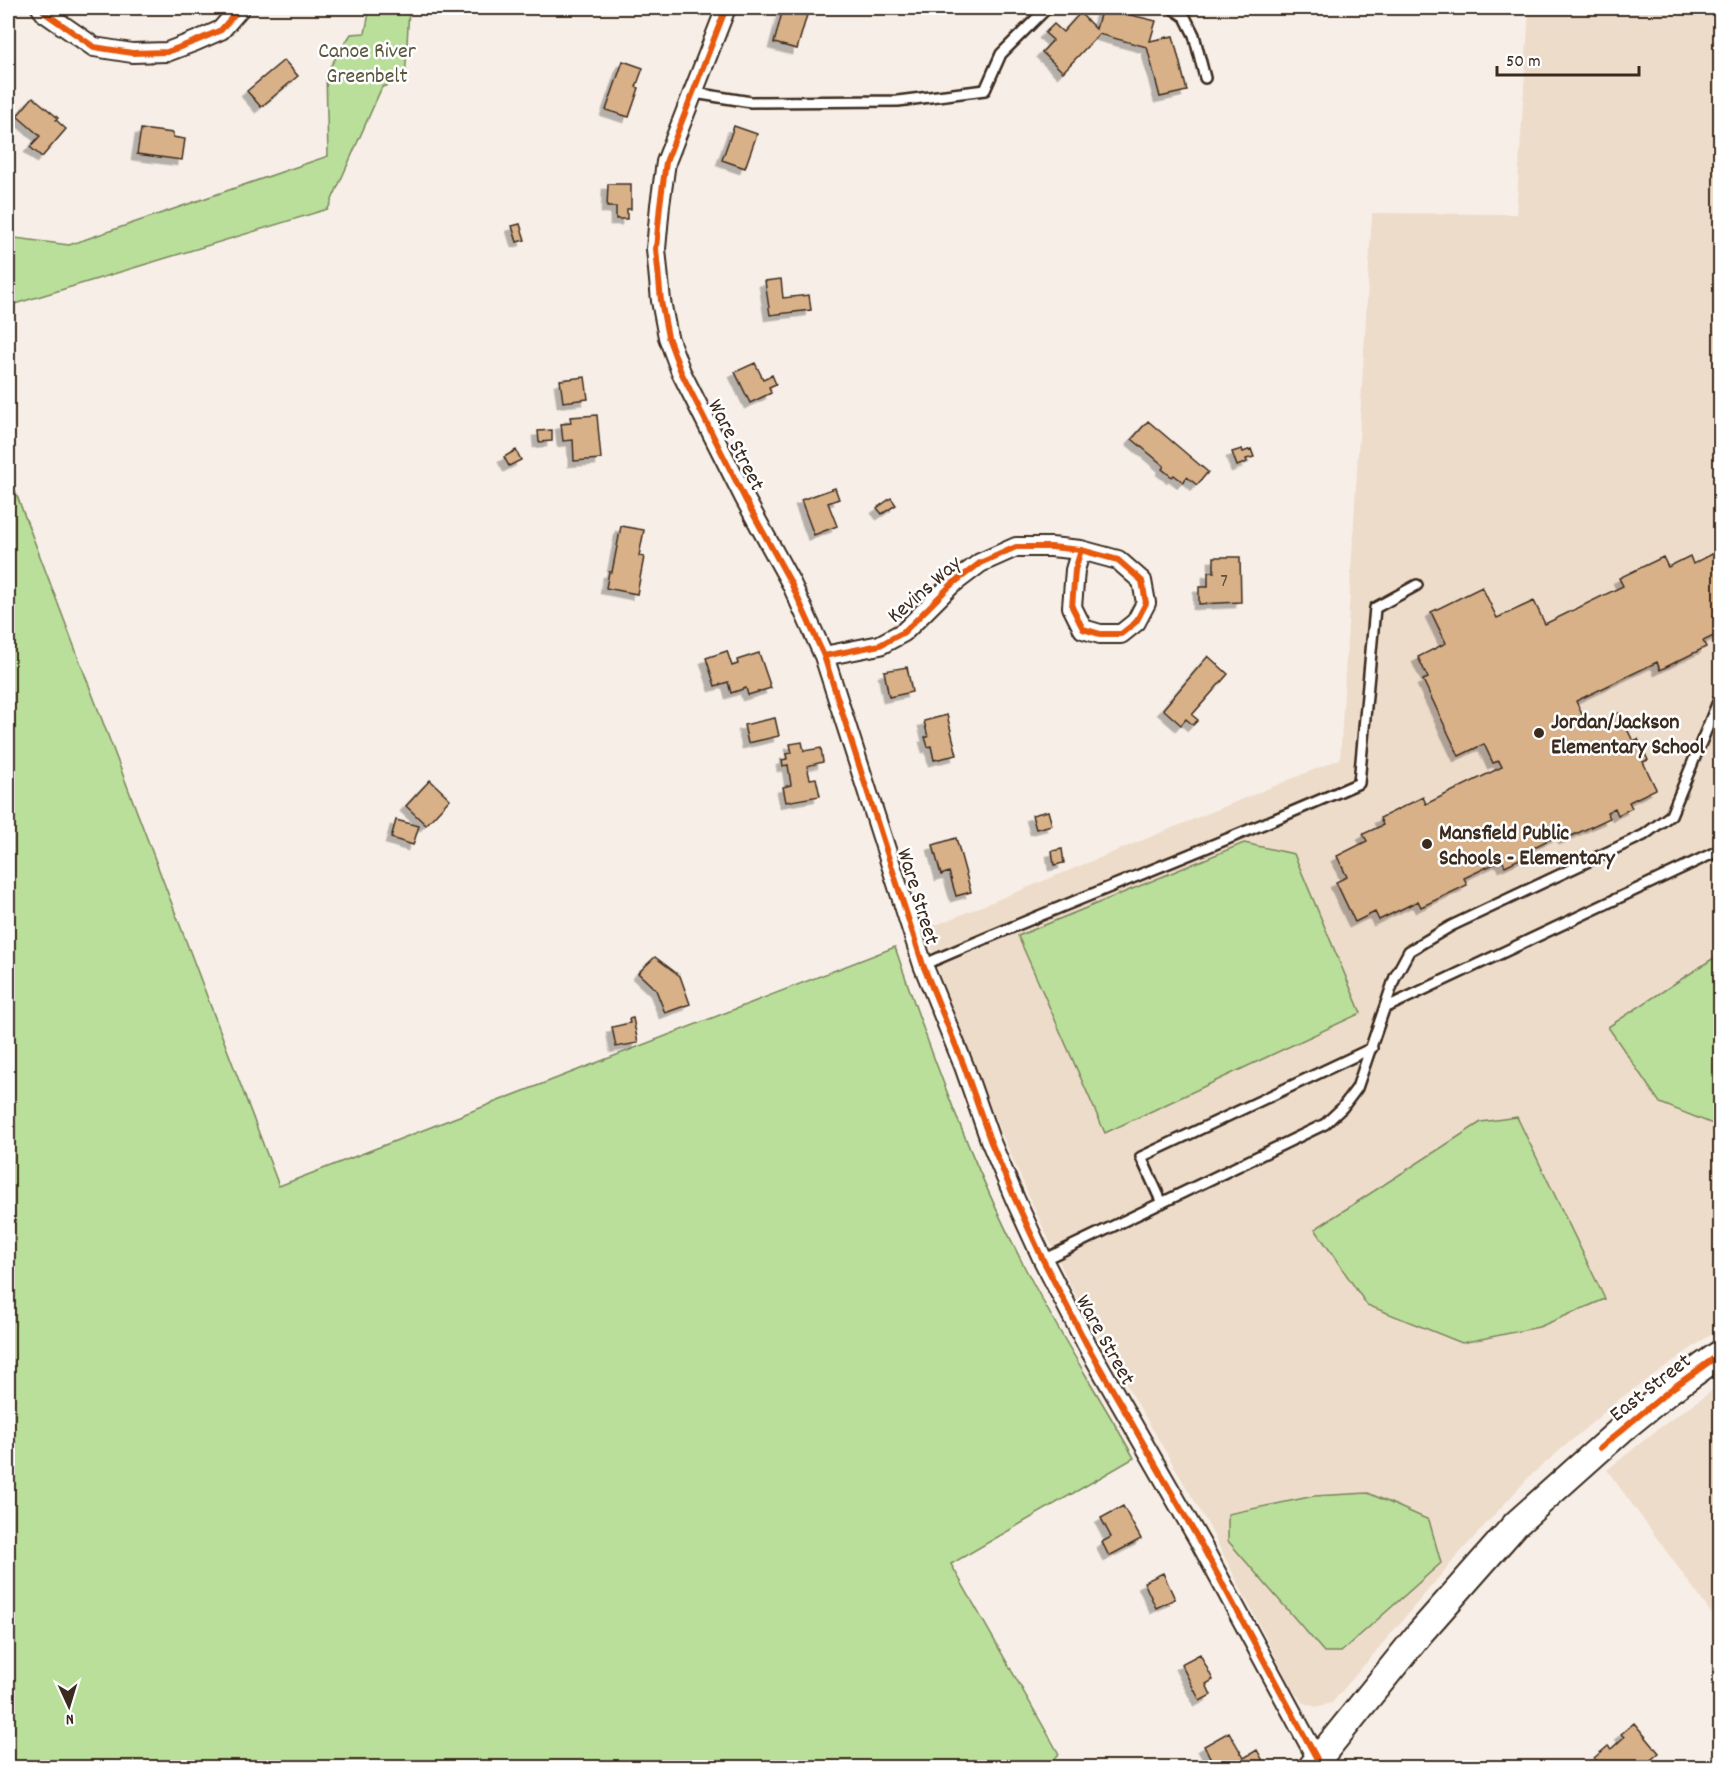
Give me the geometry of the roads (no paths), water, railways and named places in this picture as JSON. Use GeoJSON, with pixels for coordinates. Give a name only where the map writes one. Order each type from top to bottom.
{"type":"FeatureCollection","features":[{"type":"Feature","properties":{"kind":"main road","name":"East Street"},"geometry":{"type":"LineString","coordinates":[[1314,1763],[1420,1633],[1516,1524],[1621,1430],[1670,1390],[1720,1354]]}},
{"type":"Feature","properties":{"kind":"street"},"geometry":{"type":"LineString","coordinates":[[41,8],[94,47],[132,53],[167,52],[196,41],[221,30],[240,8]]}},
{"type":"Feature","properties":{"kind":"street","name":"Ware Street"},"geometry":{"type":"LineString","coordinates":[[726,8],[666,162],[656,249],[661,300],[668,337],[681,372],[790,583],[824,656],[923,965],[964,1065],[990,1140],[1043,1260],[1088,1345],[1201,1544],[1314,1763]]}},
{"type":"Feature","properties":{"kind":"street","name":"Kevins Way"},"geometry":{"type":"LineString","coordinates":[[824,656],[880,645],[904,632],[951,585],[980,563],[1016,547],[1081,550],[1118,560],[1142,580],[1146,603],[1136,622],[1121,634],[1100,634],[1083,629],[1072,607],[1075,570],[1081,550]]}},
{"type":"Feature","properties":{"kind":"lane"},"geometry":{"type":"LineString","coordinates":[[694,93],[751,102],[898,101],[986,90],[1001,54],[1045,10],[1050,8]]}},
{"type":"Feature","properties":{"kind":"lane"},"geometry":{"type":"LineString","coordinates":[[1172,8],[1185,17],[1194,35],[1204,78]]}},
{"type":"Feature","properties":{"kind":"lane"},"geometry":{"type":"LineString","coordinates":[[923,965],[1008,927],[1299,810],[1359,783],[1375,608],[1417,585]]}},
{"type":"Feature","properties":{"kind":"lane"},"geometry":{"type":"LineString","coordinates":[[1043,1260],[1325,1124],[1358,1088],[1395,977],[1409,951],[1450,926],[1644,835],[1671,815],[1720,697]]}},
{"type":"Feature","properties":{"kind":"lane"},"geometry":{"type":"LineString","coordinates":[[1385,1008],[1720,850]]}},
{"type":"Feature","properties":{"kind":"lane"},"geometry":{"type":"LineString","coordinates":[[1162,1203],[1140,1157],[1372,1048]]}},
{"type":"Feature","properties":{"kind":"place","name":"Jordan/Jackson Elementary School"},"geometry":{"type":"Point","coordinates":[1539,733]}},
{"type":"Feature","properties":{"kind":"place","name":"Mansfield Public Schools - Elementary"},"geometry":{"type":"Point","coordinates":[1427,844]}},
{"type":"Feature","properties":{"kind":"park label","name":"Canoe River Greenbelt"},"geometry":{"type":"Point","coordinates":[367,62]}}]}
